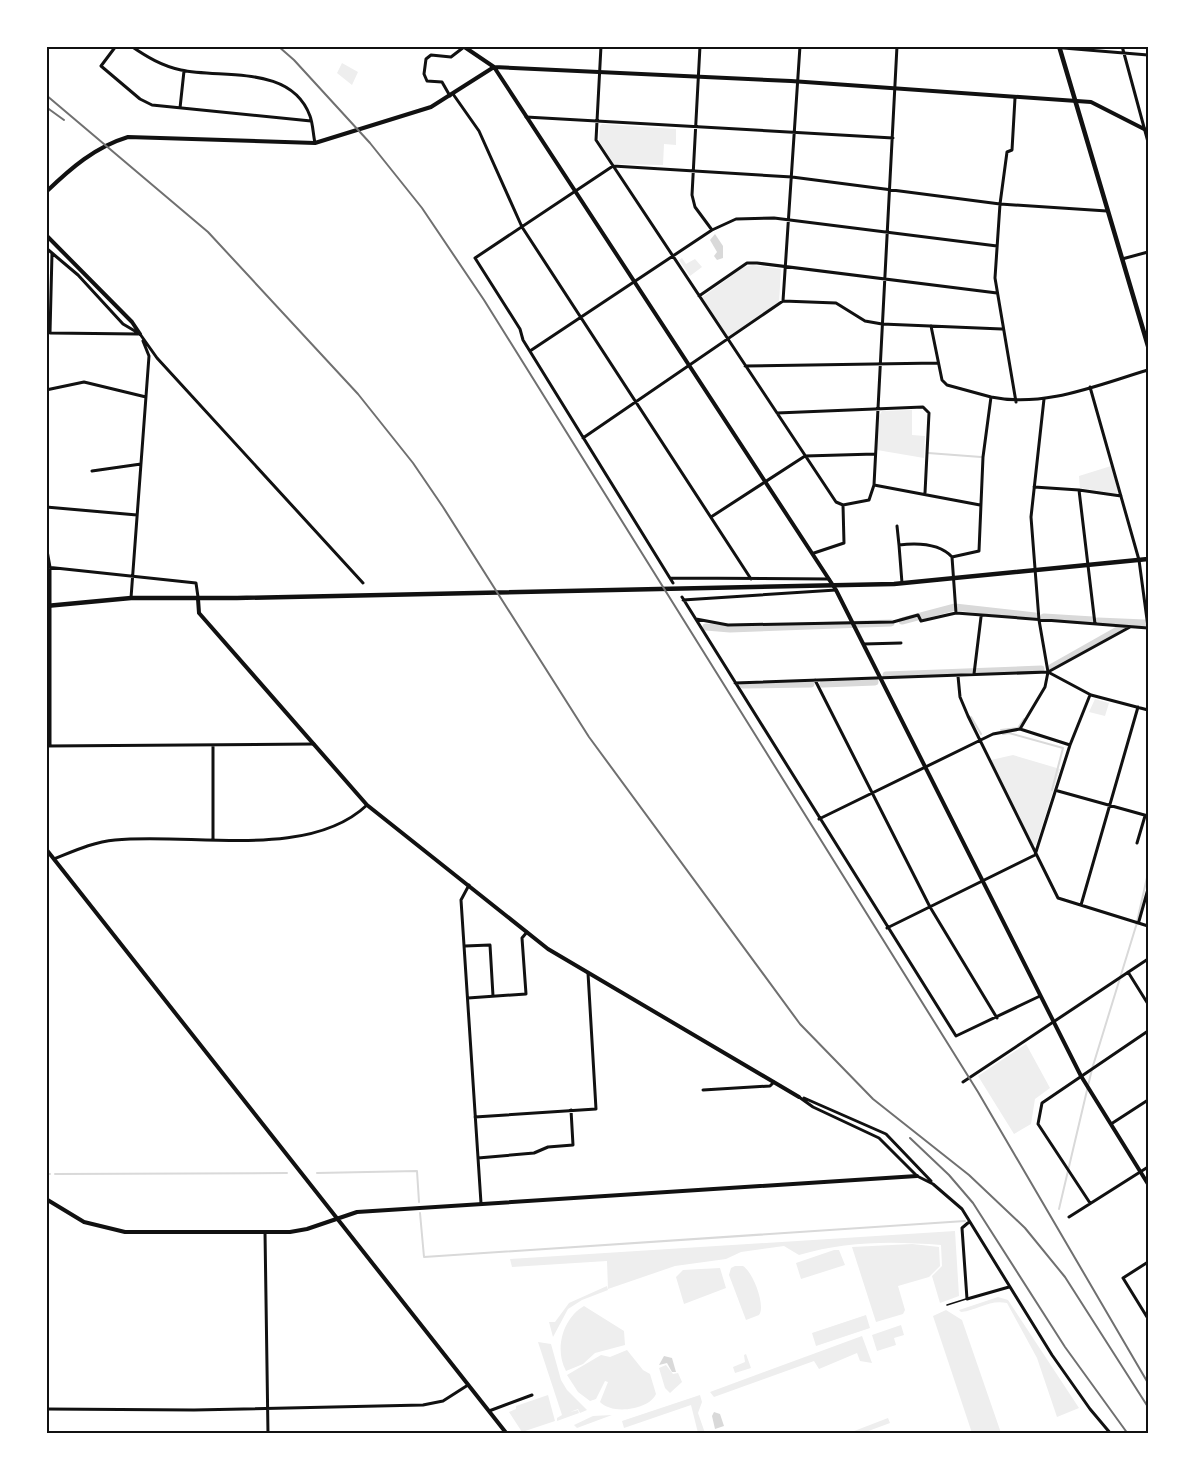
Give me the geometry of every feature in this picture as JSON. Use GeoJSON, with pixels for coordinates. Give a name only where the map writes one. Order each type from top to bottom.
{"type":"FeatureCollection","features":[{"type":"Feature","properties":{"kind":"main road"},"geometry":{"type":"LineString","coordinates":[[1060,48],[1149,346]]}},
{"type":"Feature","properties":{"kind":"main road"},"geometry":{"type":"LineString","coordinates":[[48,606],[131,598],[198,599],[798,585],[831,581],[902,583],[1036,572],[1149,559]]}},
{"type":"Feature","properties":{"kind":"street"},"geometry":{"type":"LineString","coordinates":[[116,46],[101,66],[140,99],[152,105],[311,121]]}},
{"type":"Feature","properties":{"kind":"street"},"geometry":{"type":"LineString","coordinates":[[131,46],[162,64],[184,70],[277,82],[300,100],[311,121],[315,143]]}},
{"type":"Feature","properties":{"kind":"street"},"geometry":{"type":"LineString","coordinates":[[601,46],[596,140],[727,341],[836,502],[843,505],[869,500],[874,485],[897,46]]}},
{"type":"Feature","properties":{"kind":"street"},"geometry":{"type":"LineString","coordinates":[[700,46],[692,195],[695,207],[712,230]]}},
{"type":"Feature","properties":{"kind":"street"},"geometry":{"type":"LineString","coordinates":[[783,301],[800,46]]}},
{"type":"Feature","properties":{"kind":"street"},"geometry":{"type":"LineString","coordinates":[[1039,46],[1149,55]]}},
{"type":"Feature","properties":{"kind":"street"},"geometry":{"type":"LineString","coordinates":[[1122,46],[1149,142]]}},
{"type":"Feature","properties":{"kind":"street"},"geometry":{"type":"LineString","coordinates":[[751,579],[522,227],[479,131],[442,82],[427,81],[424,74],[426,58],[431,55],[451,57],[464,47],[494,67],[814,553],[854,622],[1081,1076],[1149,1184]]}},
{"type":"Feature","properties":{"kind":"street"},"geometry":{"type":"LineString","coordinates":[[46,192],[87,156],[107,144],[128,137],[315,143],[430,106],[494,67],[699,76],[895,88],[1076,103],[1091,102],[1147,130]]}},
{"type":"Feature","properties":{"kind":"street"},"geometry":{"type":"LineString","coordinates":[[180,108],[184,70]]}},
{"type":"Feature","properties":{"kind":"street"},"geometry":{"type":"LineString","coordinates":[[1016,98],[1012,150],[1007,152],[997,246],[997,293],[1016,402]]}},
{"type":"Feature","properties":{"kind":"street"},"geometry":{"type":"LineString","coordinates":[[526,117],[893,138]]}},
{"type":"Feature","properties":{"kind":"street"},"geometry":{"type":"LineString","coordinates":[[673,583],[475,258],[613,166],[792,177],[1000,204],[1107,211]]}},
{"type":"Feature","properties":{"kind":"street"},"geometry":{"type":"LineString","coordinates":[[530,351],[712,230],[736,219],[751,217],[997,246]]}},
{"type":"Feature","properties":{"kind":"street"},"geometry":{"type":"LineString","coordinates":[[46,235],[132,322],[157,358],[363,583]]}},
{"type":"Feature","properties":{"kind":"street"},"geometry":{"type":"LineString","coordinates":[[46,248],[78,275],[123,324],[140,334],[150,356],[131,598]]}},
{"type":"Feature","properties":{"kind":"street"},"geometry":{"type":"LineString","coordinates":[[1122,259],[1149,252]]}},
{"type":"Feature","properties":{"kind":"street"},"geometry":{"type":"LineString","coordinates":[[52,253],[50,333],[140,334]]}},
{"type":"Feature","properties":{"kind":"street"},"geometry":{"type":"LineString","coordinates":[[698,296],[747,263],[786,264],[997,293]]}},
{"type":"Feature","properties":{"kind":"street"},"geometry":{"type":"LineString","coordinates":[[583,438],[690,367],[783,301],[836,303],[865,321],[882,324],[1002,329]]}},
{"type":"Feature","properties":{"kind":"street"},"geometry":{"type":"LineString","coordinates":[[931,326],[942,380],[947,385],[991,397],[1016,402],[1044,399],[1149,370]]}},
{"type":"Feature","properties":{"kind":"street"},"geometry":{"type":"LineString","coordinates":[[745,366],[938,363]]}},
{"type":"Feature","properties":{"kind":"street"},"geometry":{"type":"LineString","coordinates":[[46,390],[84,382],[146,397]]}},
{"type":"Feature","properties":{"kind":"street"},"geometry":{"type":"LineString","coordinates":[[696,620],[728,625],[892,621],[918,615],[921,621],[956,614],[1148,628],[1139,560],[1089,387]]}},
{"type":"Feature","properties":{"kind":"street"},"geometry":{"type":"LineString","coordinates":[[952,557],[979,551],[980,505],[991,397]]}},
{"type":"Feature","properties":{"kind":"street"},"geometry":{"type":"LineString","coordinates":[[1020,729],[1045,687],[1048,672],[1039,620],[1031,517],[1044,399]]}},
{"type":"Feature","properties":{"kind":"street"},"geometry":{"type":"LineString","coordinates":[[776,412],[923,407],[928,413],[925,493]]}},
{"type":"Feature","properties":{"kind":"street"},"geometry":{"type":"LineString","coordinates":[[711,517],[805,456],[875,454]]}},
{"type":"Feature","properties":{"kind":"street"},"geometry":{"type":"LineString","coordinates":[[92,471],[141,464]]}},
{"type":"Feature","properties":{"kind":"street"},"geometry":{"type":"LineString","coordinates":[[874,485],[980,505]]}},
{"type":"Feature","properties":{"kind":"street"},"geometry":{"type":"LineString","coordinates":[[1034,487],[1121,496]]}},
{"type":"Feature","properties":{"kind":"street"},"geometry":{"type":"LineString","coordinates":[[1079,490],[1095,624]]}},
{"type":"Feature","properties":{"kind":"street"},"geometry":{"type":"LineString","coordinates":[[814,553],[844,543],[843,505]]}},
{"type":"Feature","properties":{"kind":"street"},"geometry":{"type":"LineString","coordinates":[[46,507],[137,515]]}},
{"type":"Feature","properties":{"kind":"street"},"geometry":{"type":"LineString","coordinates":[[897,526],[902,583]]}},
{"type":"Feature","properties":{"kind":"street"},"geometry":{"type":"LineString","coordinates":[[899,545],[917,543],[946,551],[952,557],[956,614]]}},
{"type":"Feature","properties":{"kind":"street"},"geometry":{"type":"LineString","coordinates":[[46,545],[48,746],[314,744]]}},
{"type":"Feature","properties":{"kind":"street"},"geometry":{"type":"LineString","coordinates":[[48,567],[132,574],[196,584],[199,613],[366,805],[548,949],[813,1107],[879,1138],[917,1176],[933,1184]]}},
{"type":"Feature","properties":{"kind":"street"},"geometry":{"type":"LineString","coordinates":[[670,578],[831,581]]}},
{"type":"Feature","properties":{"kind":"street"},"geometry":{"type":"LineString","coordinates":[[836,590],[682,598],[956,1036],[1040,996]]}},
{"type":"Feature","properties":{"kind":"street"},"geometry":{"type":"LineString","coordinates":[[974,674],[981,617]]}},
{"type":"Feature","properties":{"kind":"street"},"geometry":{"type":"LineString","coordinates":[[735,683],[1048,672],[1131,626]]}},
{"type":"Feature","properties":{"kind":"street"},"geometry":{"type":"LineString","coordinates":[[864,644],[901,643]]}},
{"type":"Feature","properties":{"kind":"street"},"geometry":{"type":"LineString","coordinates":[[1048,672],[1091,695],[1149,710]]}},
{"type":"Feature","properties":{"kind":"street"},"geometry":{"type":"LineString","coordinates":[[958,675],[960,697],[1035,855],[1058,898],[1139,921],[1149,926]]}},
{"type":"Feature","properties":{"kind":"street"},"geometry":{"type":"LineString","coordinates":[[815,680],[930,907],[997,1018]]}},
{"type":"Feature","properties":{"kind":"street"},"geometry":{"type":"LineString","coordinates":[[887,928],[1035,855],[1070,745],[1091,695]]}},
{"type":"Feature","properties":{"kind":"street"},"geometry":{"type":"LineString","coordinates":[[1081,905],[1138,707]]}},
{"type":"Feature","properties":{"kind":"street"},"geometry":{"type":"LineString","coordinates":[[819,819],[993,734],[1020,729],[1070,745]]}},
{"type":"Feature","properties":{"kind":"street"},"geometry":{"type":"LineString","coordinates":[[213,745],[213,839]]}},
{"type":"Feature","properties":{"kind":"street"},"geometry":{"type":"LineString","coordinates":[[1057,791],[1147,816],[1137,843]]}},
{"type":"Feature","properties":{"kind":"street"},"geometry":{"type":"LineString","coordinates":[[54,859],[83,847],[113,840],[285,839],[315,833],[350,818],[366,805]]}},
{"type":"Feature","properties":{"kind":"street"},"geometry":{"type":"LineString","coordinates":[[46,849],[507,1434]]}},
{"type":"Feature","properties":{"kind":"street"},"geometry":{"type":"LineString","coordinates":[[469,885],[462,900],[481,1203]]}},
{"type":"Feature","properties":{"kind":"street"},"geometry":{"type":"LineString","coordinates":[[1139,921],[1149,889]]}},
{"type":"Feature","properties":{"kind":"street"},"geometry":{"type":"LineString","coordinates":[[468,998],[525,994],[522,938],[527,932]]}},
{"type":"Feature","properties":{"kind":"street"},"geometry":{"type":"LineString","coordinates":[[464,946],[490,945],[493,996]]}},
{"type":"Feature","properties":{"kind":"street"},"geometry":{"type":"LineString","coordinates":[[963,1082],[1149,959]]}},
{"type":"Feature","properties":{"kind":"street"},"geometry":{"type":"LineString","coordinates":[[1128,972],[1149,1004]]}},
{"type":"Feature","properties":{"kind":"street"},"geometry":{"type":"LineString","coordinates":[[475,1117],[596,1109],[588,973]]}},
{"type":"Feature","properties":{"kind":"street"},"geometry":{"type":"LineString","coordinates":[[1090,1203],[1038,1120],[1042,1103],[1149,1031]]}},
{"type":"Feature","properties":{"kind":"street"},"geometry":{"type":"LineString","coordinates":[[703,1090],[770,1086],[774,1082]]}},
{"type":"Feature","properties":{"kind":"street"},"geometry":{"type":"LineString","coordinates":[[799,1097],[886,1134],[933,1184],[962,1209],[1057,1362],[1090,1409],[1111,1434]]}},
{"type":"Feature","properties":{"kind":"street"},"geometry":{"type":"LineString","coordinates":[[1110,1125],[1149,1100]]}},
{"type":"Feature","properties":{"kind":"street"},"geometry":{"type":"LineString","coordinates":[[478,1158],[534,1153],[548,1148],[573,1145],[571,1110]]}},
{"type":"Feature","properties":{"kind":"street"},"geometry":{"type":"LineString","coordinates":[[886,1134],[890,1131]]}},
{"type":"Feature","properties":{"kind":"street"},"geometry":{"type":"LineString","coordinates":[[1069,1217],[1149,1167]]}},
{"type":"Feature","properties":{"kind":"street"},"geometry":{"type":"LineString","coordinates":[[46,1199],[84,1222],[113,1230],[140,1233],[265,1232],[308,1229],[337,1217],[357,1212],[917,1176]]}},
{"type":"Feature","properties":{"kind":"street"},"geometry":{"type":"LineString","coordinates":[[970,1222],[962,1227],[967,1299],[1009,1287]]}},
{"type":"Feature","properties":{"kind":"street"},"geometry":{"type":"LineString","coordinates":[[265,1232],[268,1434]]}},
{"type":"Feature","properties":{"kind":"street"},"geometry":{"type":"LineString","coordinates":[[1147,1317],[1123,1278],[1149,1262]]}},
{"type":"Feature","properties":{"kind":"street"},"geometry":{"type":"LineString","coordinates":[[46,1409],[423,1405],[443,1401],[469,1385]]}},
{"type":"Feature","properties":{"kind":"street"},"geometry":{"type":"LineString","coordinates":[[489,1411],[532,1395]]}},
{"type":"Feature","properties":{"kind":"lane"},"geometry":{"type":"LineString","coordinates":[[947,1305],[967,1299]]}},
{"type":"Feature","properties":{"kind":"shaded area"},"geometry":{"type":"Polygon","coordinates":[[[342,63],[358,72],[352,85],[337,73],[342,63]]]}},
{"type":"Feature","properties":{"kind":"shaded area"},"geometry":{"type":"Polygon","coordinates":[[[602,124],[676,129],[676,145],[664,144],[663,165],[614,164],[599,141],[602,124]]]}},
{"type":"Feature","properties":{"kind":"shaded area"},"geometry":{"type":"Polygon","coordinates":[[[715,234],[723,246],[723,258],[717,260],[714,256],[717,252],[710,240],[715,234]]]}},
{"type":"Feature","properties":{"kind":"shaded area"},"geometry":{"type":"Polygon","coordinates":[[[682,258],[686,264],[695,259],[702,267],[690,276],[679,260],[682,258]]]}},
{"type":"Feature","properties":{"kind":"shaded area"},"geometry":{"type":"Polygon","coordinates":[[[753,265],[781,269],[779,303],[726,338],[701,298],[744,267],[753,265]]]}},
{"type":"Feature","properties":{"kind":"shaded area"},"geometry":{"type":"Polygon","coordinates":[[[912,410],[912,435],[925,436],[924,458],[877,450],[878,418],[882,411],[912,410]]]}},
{"type":"Feature","properties":{"kind":"shaded area"},"geometry":{"type":"Polygon","coordinates":[[[1111,466],[1119,494],[1080,488],[1079,476],[1111,466]]]}},
{"type":"Feature","properties":{"kind":"shaded area"},"geometry":{"type":"Polygon","coordinates":[[[1095,699],[1109,703],[1105,716],[1089,712],[1095,699]]]}},
{"type":"Feature","properties":{"kind":"shaded area"},"geometry":{"type":"Polygon","coordinates":[[[1013,755],[1060,769],[1036,845],[1033,845],[991,760],[1013,755]]]}},
{"type":"Feature","properties":{"kind":"shaded area"},"geometry":{"type":"Polygon","coordinates":[[[1026,1044],[1050,1088],[1035,1099],[1031,1124],[1014,1134],[978,1076],[1026,1044]]]}},
{"type":"Feature","properties":{"kind":"shaded area"},"geometry":{"type":"Polygon","coordinates":[[[955,1231],[959,1296],[940,1303],[932,1276],[942,1266],[941,1245],[869,1243],[816,1250],[799,1255],[784,1246],[741,1252],[726,1259],[675,1266],[608,1289],[607,1261],[512,1267],[510,1259],[955,1231]]]}},
{"type":"Feature","properties":{"kind":"shaded area"},"geometry":{"type":"Polygon","coordinates":[[[912,1244],[939,1247],[940,1266],[929,1277],[898,1286],[905,1310],[903,1314],[876,1322],[852,1247],[912,1244]]]}},
{"type":"Feature","properties":{"kind":"shaded area"},"geometry":{"type":"Polygon","coordinates":[[[839,1250],[845,1265],[801,1279],[796,1263],[839,1250]]]}},
{"type":"Feature","properties":{"kind":"shaded area"},"geometry":{"type":"Polygon","coordinates":[[[743,1266],[747,1269],[760,1297],[759,1315],[746,1320],[729,1275],[731,1268],[743,1266]]]}},
{"type":"Feature","properties":{"kind":"shaded area"},"geometry":{"type":"Polygon","coordinates":[[[720,1268],[726,1288],[684,1304],[676,1277],[683,1270],[720,1268]]]}},
{"type":"Feature","properties":{"kind":"shaded area"},"geometry":{"type":"Polygon","coordinates":[[[607,1286],[608,1290],[582,1300],[568,1309],[553,1337],[549,1322],[555,1322],[569,1303],[607,1286]]]}},
{"type":"Feature","properties":{"kind":"shaded area"},"geometry":{"type":"Polygon","coordinates":[[[998,1297],[1008,1300],[1079,1408],[1057,1417],[1037,1358],[1007,1303],[995,1302],[967,1311],[959,1310],[998,1297]]]}},
{"type":"Feature","properties":{"kind":"shaded area"},"geometry":{"type":"Polygon","coordinates":[[[584,1306],[624,1331],[625,1345],[595,1353],[583,1364],[566,1371],[561,1353],[563,1335],[571,1318],[584,1306]]]}},
{"type":"Feature","properties":{"kind":"shaded area"},"geometry":{"type":"Polygon","coordinates":[[[946,1310],[962,1320],[1001,1433],[972,1433],[933,1316],[946,1310]]]}},
{"type":"Feature","properties":{"kind":"shaded area"},"geometry":{"type":"Polygon","coordinates":[[[866,1315],[870,1328],[816,1346],[812,1333],[866,1315]]]}},
{"type":"Feature","properties":{"kind":"shaded area"},"geometry":{"type":"Polygon","coordinates":[[[901,1325],[904,1335],[894,1338],[896,1345],[877,1351],[872,1335],[901,1325]]]}},
{"type":"Feature","properties":{"kind":"shaded area"},"geometry":{"type":"Polygon","coordinates":[[[862,1336],[872,1363],[860,1361],[857,1353],[819,1369],[814,1361],[714,1397],[710,1392],[862,1336]]]}},
{"type":"Feature","properties":{"kind":"shaded area"},"geometry":{"type":"Polygon","coordinates":[[[538,1342],[551,1344],[561,1380],[567,1390],[587,1410],[580,1413],[578,1409],[570,1412],[578,1410],[579,1413],[557,1421],[557,1418],[562,1415],[538,1342]]]}},
{"type":"Feature","properties":{"kind":"shaded area"},"geometry":{"type":"Polygon","coordinates":[[[627,1350],[643,1370],[650,1374],[656,1394],[646,1404],[630,1409],[606,1406],[600,1402],[608,1382],[605,1381],[596,1399],[590,1401],[578,1392],[567,1375],[601,1355],[610,1357],[627,1350]]]}},
{"type":"Feature","properties":{"kind":"shaded area"},"geometry":{"type":"Polygon","coordinates":[[[746,1354],[751,1368],[735,1373],[733,1367],[745,1362],[744,1355],[746,1354]]]}},
{"type":"Feature","properties":{"kind":"shaded area"},"geometry":{"type":"Polygon","coordinates":[[[664,1356],[672,1358],[676,1372],[672,1372],[667,1363],[659,1365],[664,1356]]]}},
{"type":"Feature","properties":{"kind":"shaded area"},"geometry":{"type":"Polygon","coordinates":[[[666,1365],[673,1374],[678,1373],[682,1382],[670,1393],[665,1388],[659,1368],[666,1365]]]}},
{"type":"Feature","properties":{"kind":"shaded area"},"geometry":{"type":"Polygon","coordinates":[[[548,1395],[555,1421],[522,1432],[509,1412],[516,1409],[516,1406],[548,1395]]]}},
{"type":"Feature","properties":{"kind":"shaded area"},"geometry":{"type":"Polygon","coordinates":[[[700,1395],[702,1402],[698,1413],[705,1433],[698,1433],[691,1405],[624,1428],[622,1421],[700,1395]]]}},
{"type":"Feature","properties":{"kind":"shaded area"},"geometry":{"type":"Polygon","coordinates":[[[714,1412],[720,1414],[724,1426],[715,1429],[712,1416],[714,1412]]]}},
{"type":"Feature","properties":{"kind":"shaded area"},"geometry":{"type":"Polygon","coordinates":[[[612,1415],[577,1428],[574,1425],[593,1416],[612,1415]]]}},
{"type":"Feature","properties":{"kind":"shaded area"},"geometry":{"type":"Polygon","coordinates":[[[888,1418],[890,1423],[863,1433],[849,1433],[888,1418]]]}},
{"type":"Feature","properties":{"kind":"waterway"},"geometry":{"type":"LineString","coordinates":[[928,453],[981,457]]}},
{"type":"Feature","properties":{"kind":"waterway"},"geometry":{"type":"LineString","coordinates":[[902,621],[955,607],[1035,616]]}},
{"type":"Feature","properties":{"kind":"waterway"},"geometry":{"type":"LineString","coordinates":[[1044,617],[1093,620]]}},
{"type":"Feature","properties":{"kind":"waterway"},"geometry":{"type":"LineString","coordinates":[[1098,621],[1145,623]]}},
{"type":"Feature","properties":{"kind":"waterway"},"geometry":{"type":"LineString","coordinates":[[706,627],[730,629],[891,623]]}},
{"type":"Feature","properties":{"kind":"waterway"},"geometry":{"type":"LineString","coordinates":[[1052,667],[1121,628]]}},
{"type":"Feature","properties":{"kind":"waterway"},"geometry":{"type":"LineString","coordinates":[[886,675],[1041,669]]}},
{"type":"Feature","properties":{"kind":"waterway"},"geometry":{"type":"LineString","coordinates":[[823,684],[875,682]]}},
{"type":"Feature","properties":{"kind":"waterway"},"geometry":{"type":"LineString","coordinates":[[743,685],[811,684]]}},
{"type":"Feature","properties":{"kind":"waterway"},"geometry":{"type":"LineString","coordinates":[[971,717],[981,734]]}},
{"type":"Feature","properties":{"kind":"waterway"},"geometry":{"type":"LineString","coordinates":[[1001,730],[1018,728],[1024,719]]}},
{"type":"Feature","properties":{"kind":"waterway"},"geometry":{"type":"LineString","coordinates":[[1003,734],[1009,733],[1063,748],[1052,790]]}},
{"type":"Feature","properties":{"kind":"waterway"},"geometry":{"type":"LineString","coordinates":[[1059,1209],[1092,1069],[1136,926],[1148,873]]}},
{"type":"Feature","properties":{"kind":"waterway"},"geometry":{"type":"LineString","coordinates":[[317,1173],[417,1171],[419,1202]]}},
{"type":"Feature","properties":{"kind":"waterway"},"geometry":{"type":"LineString","coordinates":[[55,1174],[287,1173]]}},
{"type":"Feature","properties":{"kind":"waterway"},"geometry":{"type":"LineString","coordinates":[[420,1213],[424,1257],[965,1221]]}},
{"type":"Feature","properties":{"kind":"railway"},"geometry":{"type":"LineString","coordinates":[[278,46],[294,60],[370,143],[422,208],[484,300],[978,1092],[1148,1383]]}},
{"type":"Feature","properties":{"kind":"railway"},"geometry":{"type":"LineString","coordinates":[[46,95],[208,232],[358,394],[413,463],[443,507],[589,737],[800,1024],[873,1099],[969,1175],[1025,1228],[1065,1277],[1148,1407]]}},
{"type":"Feature","properties":{"kind":"railway"},"geometry":{"type":"LineString","coordinates":[[46,107],[64,120]]}},
{"type":"Feature","properties":{"kind":"railway"},"geometry":{"type":"LineString","coordinates":[[910,1138],[949,1175],[973,1203],[1065,1347],[1128,1434]]}}]}
